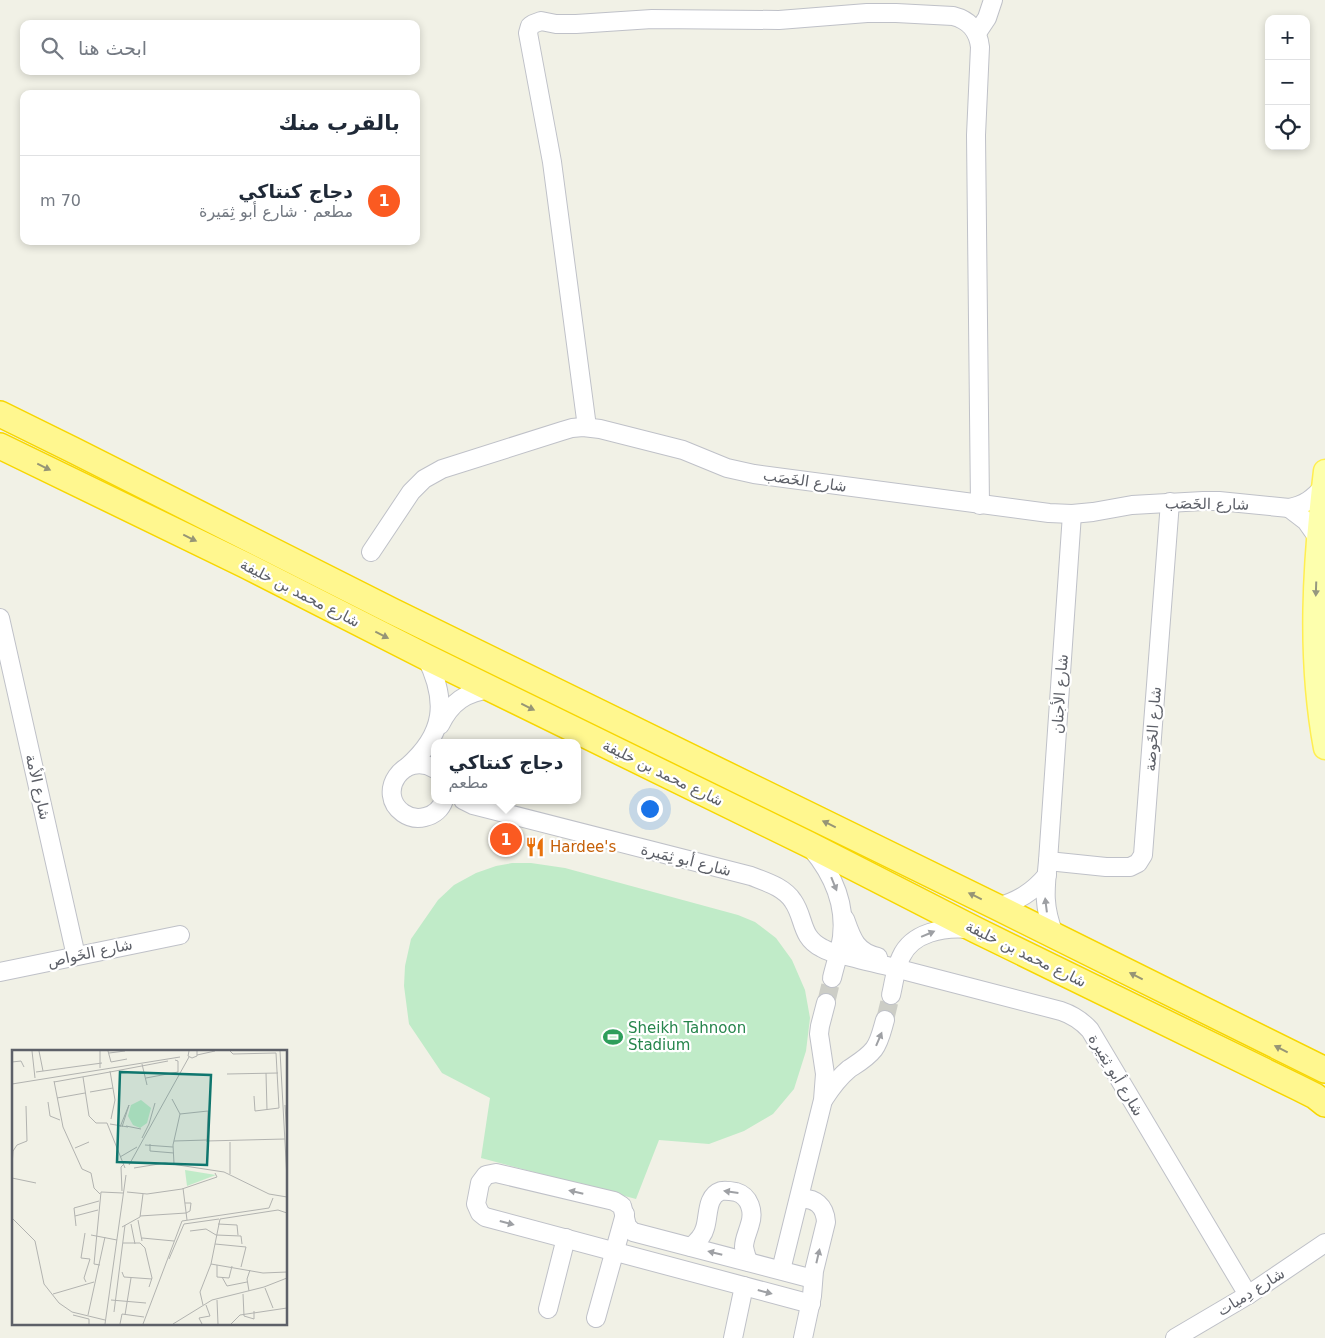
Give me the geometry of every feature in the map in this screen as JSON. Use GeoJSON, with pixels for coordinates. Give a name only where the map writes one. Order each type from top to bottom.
{"type":"FeatureCollection","features":[{"type":"Feature","properties":{"kind":"highway","name":"شارع محمد بن خليفة"},"geometry":{"type":"LineString","coordinates":[[0,414],[392,611],[1054,934],[1324,1069]]}},
{"type":"Feature","properties":{"kind":"highway","name":"شارع محمد بن خليفة"},"geometry":{"type":"LineString","coordinates":[[0,446],[245,565],[426,658],[808,844],[976,930],[1315,1096],[1325,1104]]}},
{"type":"Feature","properties":{"kind":"main road"},"geometry":{"type":"LineString","coordinates":[[1324,479],[1318,538],[1314,621],[1316,667],[1325,748]]}},
{"type":"Feature","properties":{"kind":"street"},"geometry":{"type":"LineString","coordinates":[[977,33],[987,18],[993,0]]}},
{"type":"Feature","properties":{"kind":"street"},"geometry":{"type":"LineString","coordinates":[[587,427],[552,162],[529,36],[530,26],[541,21],[556,24],[576,24],[652,19],[780,20],[896,12],[953,16],[967,22],[977,33],[980,47],[976,145],[980,505]]}},
{"type":"Feature","properties":{"kind":"street","name":"شارع الخَصَب"},"geometry":{"type":"LineString","coordinates":[[371,552],[411,492],[424,479],[442,469],[572,428],[587,427],[600,429],[683,450],[727,468],[754,474],[1049,513],[1072,514],[1132,505],[1170,502],[1219,501],[1289,508],[1309,502],[1316,495],[1324,479]]}},
{"type":"Feature","properties":{"kind":"street","name":"شارع الخَوضة"},"geometry":{"type":"LineString","coordinates":[[1048,868],[1130,867],[1138,863],[1143,855],[1170,502]]}},
{"type":"Feature","properties":{"kind":"street"},"geometry":{"type":"LineString","coordinates":[[1289,508],[1306,520],[1318,538]]}},
{"type":"Feature","properties":{"kind":"street","name":"شارع الأجنان"},"geometry":{"type":"LineString","coordinates":[[1054,934],[1048,920],[1045,890],[1072,514]]}},
{"type":"Feature","properties":{"kind":"street","name":"شارع الأمة"},"geometry":{"type":"LineString","coordinates":[[0,618],[76,956]]}},
{"type":"Feature","properties":{"kind":"street"},"geometry":{"type":"LineString","coordinates":[[426,658],[436,680],[439,693],[440,707],[437,732]]}},
{"type":"Feature","properties":{"kind":"street","name":"شارع أبو ثِمَيرة"},"geometry":{"type":"LineString","coordinates":[[437,732],[444,716],[461,698],[472,692],[491,689]]}},
{"type":"Feature","properties":{"kind":"street","name":"شارع أبو ثِمَيرة"},"geometry":{"type":"LineString","coordinates":[[431,740],[418,757],[401,770],[396,777],[392,793],[396,806],[406,815],[413,818],[421,818],[429,817],[440,806],[454,807],[464,804]]}},
{"type":"Feature","properties":{"kind":"street"},"geometry":{"type":"LineString","coordinates":[[407,767],[420,764],[431,767]]}},
{"type":"Feature","properties":{"kind":"street","name":"شارع أبو ثِمَيرة"},"geometry":{"type":"LineString","coordinates":[[472,804],[751,876],[787,893],[798,911],[806,934],[823,949],[1072,1014],[1090,1030],[1248,1295]]}},
{"type":"Feature","properties":{"kind":"street"},"geometry":{"type":"LineString","coordinates":[[808,844],[829,872],[836,888],[841,909],[843,921],[842,938],[832,978]]}},
{"type":"Feature","properties":{"kind":"street"},"geometry":{"type":"LineString","coordinates":[[997,906],[1020,899],[1035,888],[1048,868]]}},
{"type":"Feature","properties":{"kind":"street"},"geometry":{"type":"LineString","coordinates":[[841,909],[851,936],[858,947],[869,955],[881,958],[894,956],[918,939],[942,929],[976,930]]}},
{"type":"Feature","properties":{"kind":"street","name":"شارع الخَواص"},"geometry":{"type":"LineString","coordinates":[[0,972],[180,935]]}},
{"type":"Feature","properties":{"kind":"street"},"geometry":{"type":"LineString","coordinates":[[891,995],[897,968],[906,949]]}},
{"type":"Feature","properties":{"kind":"street"},"geometry":{"type":"LineString","coordinates":[[781,1270],[823,1100],[825,1074],[820,1042],[820,1026],[826,1003]]}},
{"type":"Feature","properties":{"kind":"street"},"geometry":{"type":"LineString","coordinates":[[823,1100],[830,1088],[850,1068],[862,1061],[879,1042],[885,1020]]}},
{"type":"Feature","properties":{"kind":"street"},"geometry":{"type":"LineString","coordinates":[[822,1049],[840,1061],[847,1063],[862,1061]]}},
{"type":"Feature","properties":{"kind":"street"},"geometry":{"type":"LineString","coordinates":[[811,1304],[485,1217],[480,1213],[476,1204],[480,1183],[491,1173],[496,1173],[619,1203],[625,1213],[627,1226],[633,1232],[813,1279]]}},
{"type":"Feature","properties":{"kind":"street"},"geometry":{"type":"LineString","coordinates":[[691,1247],[700,1238],[705,1229],[710,1203],[714,1195],[723,1190],[728,1190],[742,1194],[748,1202],[751,1213],[744,1247],[749,1262]]}},
{"type":"Feature","properties":{"kind":"street"},"geometry":{"type":"LineString","coordinates":[[799,1198],[806,1198],[818,1203],[826,1215],[814,1271],[811,1304],[803,1338]]}},
{"type":"Feature","properties":{"kind":"street"},"geometry":{"type":"LineString","coordinates":[[596,1318],[625,1213]]}},
{"type":"Feature","properties":{"kind":"street"},"geometry":{"type":"LineString","coordinates":[[548,1309],[566,1238]]}},
{"type":"Feature","properties":{"kind":"street","name":"شارع دِميات"},"geometry":{"type":"LineString","coordinates":[[1175,1338],[1248,1295],[1325,1243]]}},
{"type":"Feature","properties":{"kind":"street"},"geometry":{"type":"LineString","coordinates":[[733,1338],[744,1286]]}},
{"type":"Feature","properties":{"kind":"green space","name":"Sheikh Tahnoon Stadium"},"geometry":{"type":"Polygon","coordinates":[[[512,863],[531,863],[565,868],[738,915],[755,922],[776,938],[792,960],[805,990],[810,1018],[806,1051],[794,1089],[773,1114],[744,1131],[709,1144],[659,1140],[636,1199],[481,1158],[490,1098],[442,1073],[409,1024],[404,986],[405,966],[411,939],[438,900],[454,885],[476,873],[512,863]]]}},
{"type":"Feature","properties":{"kind":"tunnel"},"geometry":{"type":"LineString","coordinates":[[826,1003],[832,978]]}},
{"type":"Feature","properties":{"kind":"tunnel"},"geometry":{"type":"LineString","coordinates":[[885,1020],[891,995]]}},
{"type":"Feature","properties":{"kind":"place","name":"دجاج كنتاكي"},"geometry":{"type":"Point","coordinates":[506,839]}},
{"type":"Feature","properties":{"kind":"place","name":"Hardee's"},"geometry":{"type":"Point","coordinates":[535,847]}},
{"type":"Feature","properties":{"kind":"place","name":"Sheikh Tahnoon Stadium"},"geometry":{"type":"Point","coordinates":[613,1037]}}]}
